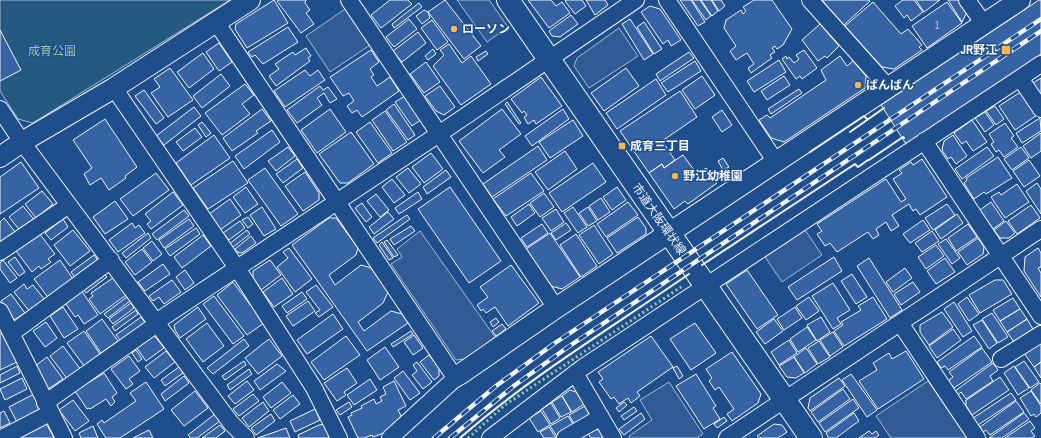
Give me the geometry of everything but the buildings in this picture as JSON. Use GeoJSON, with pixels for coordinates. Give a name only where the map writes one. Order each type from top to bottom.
{"type":"FeatureCollection","features":[{"type":"Feature","properties":{"kind":"main road","name":"市道大阪環状線"},"geometry":{"type":"LineString","coordinates":[[508,0],[811,438]]}},
{"type":"Feature","properties":{"kind":"street"},"geometry":{"type":"LineString","coordinates":[[0,157],[22,142],[114,88],[250,0]]}},
{"type":"Feature","properties":{"kind":"street"},"geometry":{"type":"LineString","coordinates":[[349,0],[556,308]]}},
{"type":"Feature","properties":{"kind":"street"},"geometry":{"type":"LineString","coordinates":[[2,438],[48,408],[154,326],[156,322],[439,134],[636,0]]}},
{"type":"Feature","properties":{"kind":"street"},"geometry":{"type":"LineString","coordinates":[[667,0],[776,162]]}},
{"type":"Feature","properties":{"kind":"street"},"geometry":{"type":"LineString","coordinates":[[810,0],[888,87]]}},
{"type":"Feature","properties":{"kind":"street"},"geometry":{"type":"LineString","coordinates":[[967,0],[984,24]]}},
{"type":"Feature","properties":{"kind":"street"},"geometry":{"type":"LineString","coordinates":[[390,438],[458,377],[556,308],[1020,0]]}},
{"type":"Feature","properties":{"kind":"street"},"geometry":{"type":"LineString","coordinates":[[216,22],[337,202],[458,377]]}},
{"type":"Feature","properties":{"kind":"street"},"geometry":{"type":"LineString","coordinates":[[490,438],[575,373],[1041,64]]}},
{"type":"Feature","properties":{"kind":"street"},"geometry":{"type":"LineString","coordinates":[[1020,78],[1041,109]]}},
{"type":"Feature","properties":{"kind":"street"},"geometry":{"type":"LineString","coordinates":[[114,88],[237,268],[314,388],[339,438]]}},
{"type":"Feature","properties":{"kind":"street"},"geometry":{"type":"LineString","coordinates":[[0,109],[22,142],[231,423],[246,438]]}},
{"type":"Feature","properties":{"kind":"street"},"geometry":{"type":"LineString","coordinates":[[924,141],[1041,316]]}},
{"type":"Feature","properties":{"kind":"street"},"geometry":{"type":"LineString","coordinates":[[0,252],[70,205]]}},
{"type":"Feature","properties":{"kind":"street"},"geometry":{"type":"LineString","coordinates":[[729,437],[1041,229]]}},
{"type":"Feature","properties":{"kind":"street"},"geometry":{"type":"LineString","coordinates":[[64,438],[4,323],[111,260]]}},
{"type":"Feature","properties":{"kind":"street"},"geometry":{"type":"LineString","coordinates":[[900,323],[977,438]]}},
{"type":"Feature","properties":{"kind":"street"},"geometry":{"type":"LineString","coordinates":[[1001,359],[1041,334]]}},
{"type":"Feature","properties":{"kind":"street"},"geometry":{"type":"LineString","coordinates":[[575,373],[614,438]]}},
{"type":"Feature","properties":{"kind":"street"},"geometry":{"type":"LineString","coordinates":[[565,438],[601,417]]}},
{"type":"Feature","properties":{"kind":"green space","name":"成育公園"},"geometry":{"type":"Polygon","coordinates":[[[0,0],[230,0],[33,123],[18,119],[0,91],[0,0]]]}},
{"type":"Feature","properties":{"kind":"shaded area"},"geometry":{"type":"Polygon","coordinates":[[[457,0],[489,0],[508,27],[487,42],[457,0]]]}},
{"type":"Feature","properties":{"kind":"shaded area"},"geometry":{"type":"Polygon","coordinates":[[[345,9],[370,45],[330,72],[306,36],[345,9]]]}},
{"type":"Feature","properties":{"kind":"shaded area"},"geometry":{"type":"Polygon","coordinates":[[[619,28],[638,56],[589,88],[574,66],[577,58],[619,28]]]}},
{"type":"Feature","properties":{"kind":"shaded area"},"geometry":{"type":"Polygon","coordinates":[[[805,230],[822,255],[782,282],[765,257],[805,230]]]}},
{"type":"Feature","properties":{"kind":"shaded area"},"geometry":{"type":"Polygon","coordinates":[[[420,231],[495,337],[465,359],[456,360],[391,264],[402,257],[397,249],[420,231]]]}},
{"type":"Feature","properties":{"kind":"shaded area"},"geometry":{"type":"Polygon","coordinates":[[[928,381],[967,438],[891,438],[876,416],[928,381]]]}},
{"type":"Feature","properties":{"kind":"shaded area"},"geometry":{"type":"Polygon","coordinates":[[[669,382],[703,434],[696,438],[630,438],[629,436],[652,420],[640,400],[669,382]]]}},
{"type":"Feature","properties":{"kind":"railway"},"geometry":{"type":"LineString","coordinates":[[434,438],[496,386],[555,343],[1041,19]]}},
{"type":"Feature","properties":{"kind":"railway"},"geometry":{"type":"LineString","coordinates":[[450,438],[515,385],[568,347],[1041,31]]}},
{"type":"Feature","properties":{"kind":"hedge"},"geometry":{"type":"LineString","coordinates":[[468,438],[505,405],[684,285]]}},
{"type":"Feature","properties":{"kind":"wall"},"geometry":{"type":"LineString","coordinates":[[850,132],[884,108]]}},
{"type":"Feature","properties":{"kind":"wall"},"geometry":{"type":"LineString","coordinates":[[810,152],[864,116],[867,119]]}},
{"type":"Feature","properties":{"kind":"wall"},"geometry":{"type":"LineString","coordinates":[[869,160],[903,137],[904,138]]}},
{"type":"Feature","properties":{"kind":"wall"},"geometry":{"type":"LineString","coordinates":[[702,265],[855,164],[858,167],[868,160]]}},
{"type":"Feature","properties":{"kind":"wall"},"geometry":{"type":"LineString","coordinates":[[460,438],[487,415],[543,373],[689,274]]}},
{"type":"Feature","properties":{"kind":"place","name":"ローソン"},"geometry":{"type":"Point","coordinates":[454,29]}},
{"type":"Feature","properties":{"kind":"place","name":"JR野江"},"geometry":{"type":"Point","coordinates":[1006,50]}},
{"type":"Feature","properties":{"kind":"place","name":"ばんばん"},"geometry":{"type":"Point","coordinates":[858,85]}},
{"type":"Feature","properties":{"kind":"place","name":"成育三丁目"},"geometry":{"type":"Point","coordinates":[622,146]}},
{"type":"Feature","properties":{"kind":"place","name":"野江幼稚園"},"geometry":{"type":"Point","coordinates":[675,176]}}]}
